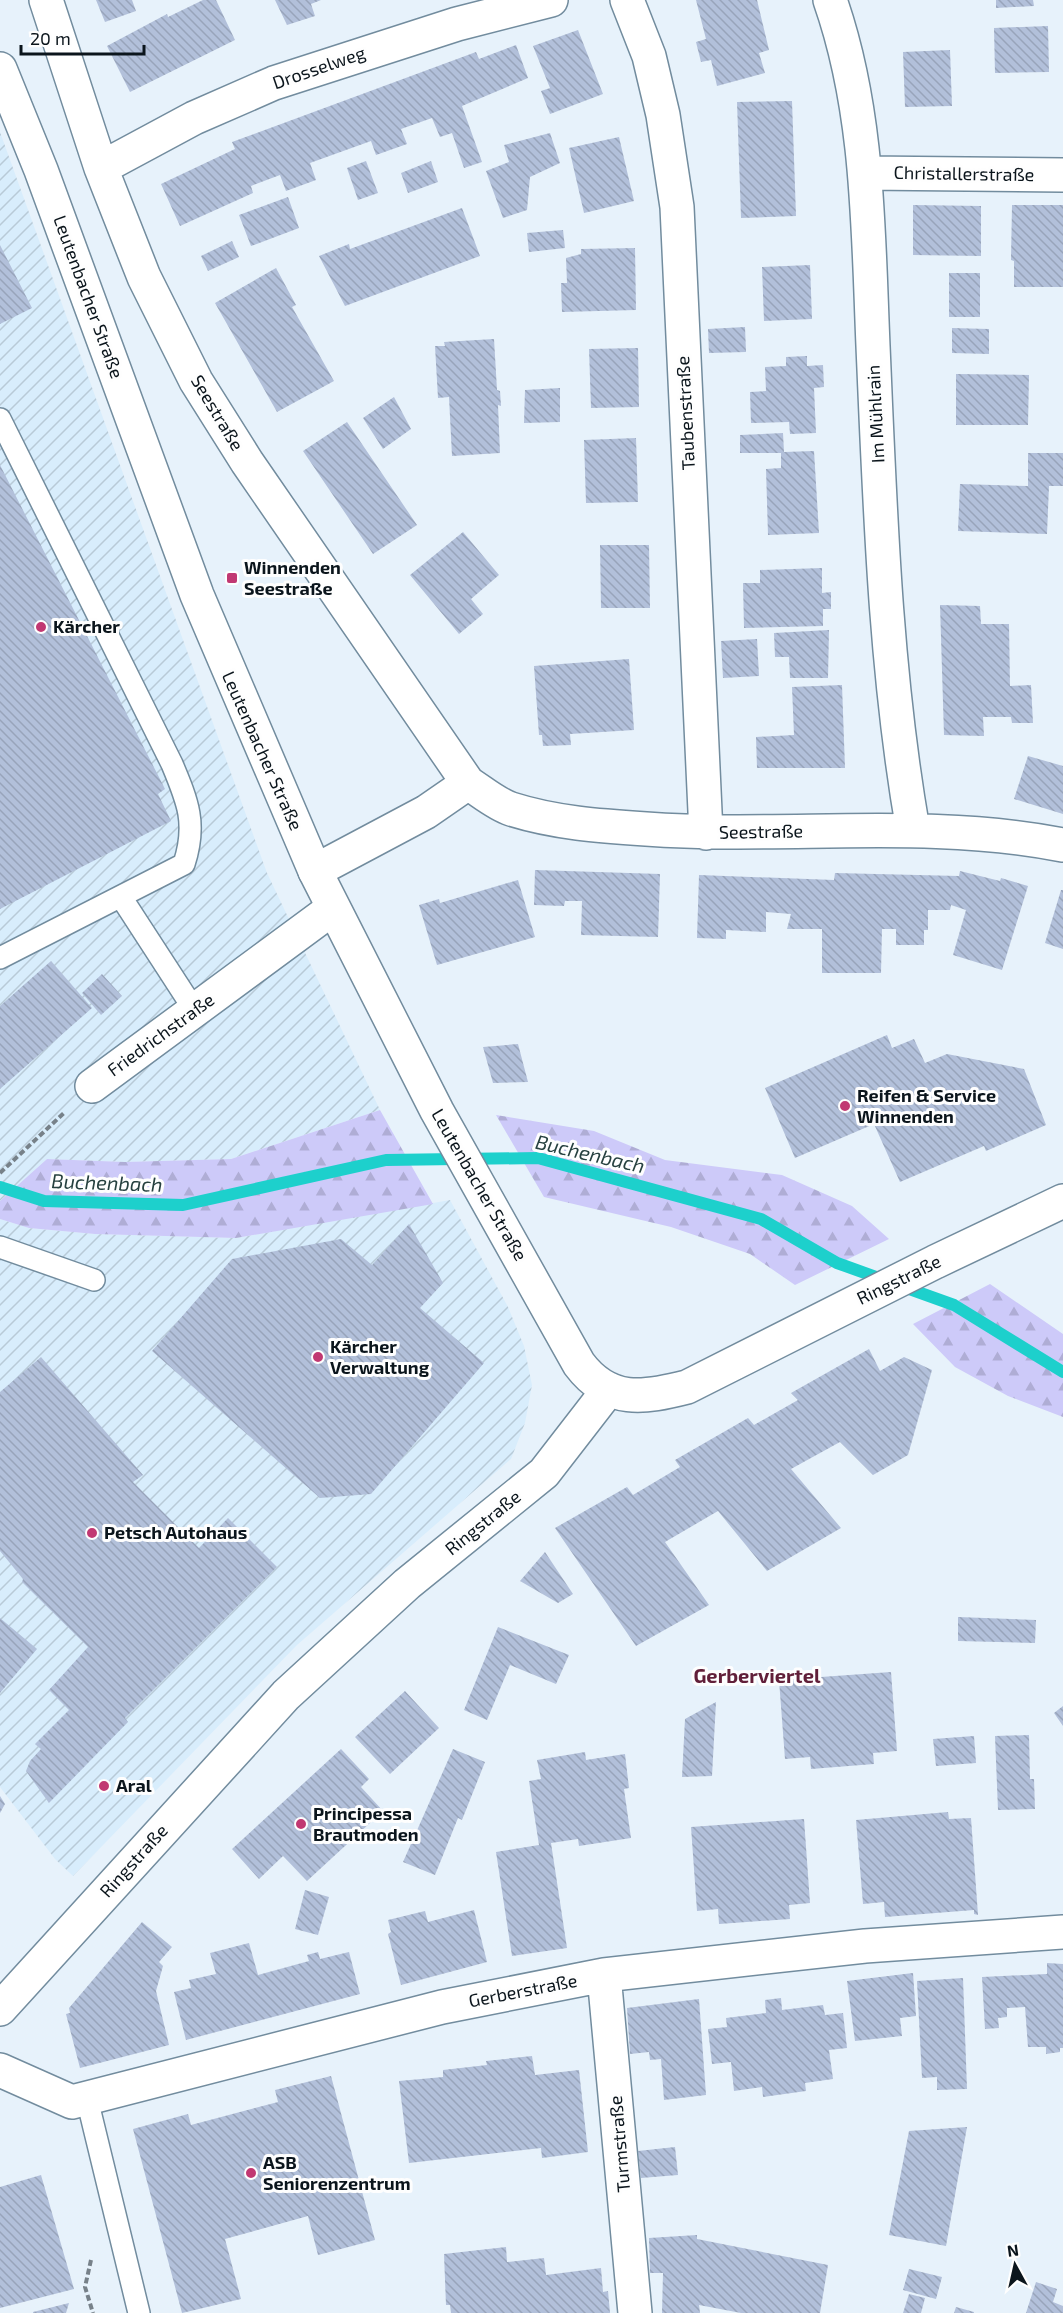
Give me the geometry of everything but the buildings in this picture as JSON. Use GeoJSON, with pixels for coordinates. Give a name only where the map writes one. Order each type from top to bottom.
{"type":"FeatureCollection","features":[{"type":"Feature","properties":{"kind":"street","name":"Seestraße"},"geometry":{"type":"LineString","coordinates":[[46,0],[101,168],[144,277],[196,381],[247,462],[468,783],[509,808],[575,824],[706,833],[912,830],[1014,835],[1063,845]]}},
{"type":"Feature","properties":{"kind":"street","name":"Drosselweg"},"geometry":{"type":"LineString","coordinates":[[101,168],[194,118],[274,83],[457,24],[550,0]]}},
{"type":"Feature","properties":{"kind":"street","name":"Taubenstraße"},"geometry":{"type":"LineString","coordinates":[[627,0],[649,56],[663,115],[677,207],[706,833]]}},
{"type":"Feature","properties":{"kind":"street","name":"Im Mühlrain"},"geometry":{"type":"LineString","coordinates":[[830,0],[856,94],[865,173],[882,548],[900,757],[912,830]]}},
{"type":"Feature","properties":{"kind":"street","name":"Leutenbacher Straße"},"geometry":{"type":"LineString","coordinates":[[0,69],[41,170],[206,617],[332,909],[437,1111],[579,1364],[592,1381],[609,1389]]}},
{"type":"Feature","properties":{"kind":"street","name":"Christallerstraße"},"geometry":{"type":"LineString","coordinates":[[865,173],[1063,175]]}},
{"type":"Feature","properties":{"kind":"street"},"geometry":{"type":"LineString","coordinates":[[315,871],[426,812],[468,783]]}},
{"type":"Feature","properties":{"kind":"street","name":"Friedrichstraße"},"geometry":{"type":"LineString","coordinates":[[92,1086],[332,909]]}},
{"type":"Feature","properties":{"kind":"street","name":"Ringstraße"},"geometry":{"type":"LineString","coordinates":[[0,2009],[286,1695],[406,1584],[544,1473],[609,1389],[630,1395],[650,1397],[687,1387],[864,1297],[1063,1201]]}},
{"type":"Feature","properties":{"kind":"street","name":"Gerberstraße"},"geometry":{"type":"LineString","coordinates":[[0,2070],[72,2102],[442,2007],[604,1975],[866,1946],[1063,1932]]}},
{"type":"Feature","properties":{"kind":"street","name":"Turmstraße"},"geometry":{"type":"LineString","coordinates":[[604,1975],[635,2313]]}},
{"type":"Feature","properties":{"kind":"lane"},"geometry":{"type":"LineString","coordinates":[[0,419],[172,764],[190,806],[191,842],[184,864],[0,958]]}},
{"type":"Feature","properties":{"kind":"lane"},"geometry":{"type":"LineString","coordinates":[[121,897],[195,1011]]}},
{"type":"Feature","properties":{"kind":"lane"},"geometry":{"type":"LineString","coordinates":[[0,1247],[94,1280]]}},
{"type":"Feature","properties":{"kind":"lane"},"geometry":{"type":"LineString","coordinates":[[87,2099],[139,2313]]}},
{"type":"Feature","properties":{"kind":"path","name":"Friedrichstraße"},"geometry":{"type":"LineString","coordinates":[[0,1173],[92,1086]]}},
{"type":"Feature","properties":{"kind":"path"},"geometry":{"type":"LineString","coordinates":[[85,2287],[93,2313]]}},
{"type":"Feature","properties":{"kind":"shaded area"},"geometry":{"type":"Polygon","coordinates":[[[0,132],[267,873],[380,1110],[231,1159],[125,1162],[47,1159],[0,1201],[0,132]]]}},
{"type":"Feature","properties":{"kind":"shaded area"},"geometry":{"type":"Polygon","coordinates":[[[450,1200],[508,1307],[524,1346],[532,1385],[525,1423],[511,1459],[297,1645],[73,1876],[55,1859],[0,1787],[0,1219],[29,1228],[95,1234],[236,1238],[450,1200]]]}},
{"type":"Feature","properties":{"kind":"green space"},"geometry":{"type":"Polygon","coordinates":[[[380,1110],[433,1204],[236,1238],[95,1234],[29,1228],[0,1219],[0,1201],[47,1159],[125,1162],[231,1159],[380,1110]]]}},
{"type":"Feature","properties":{"kind":"green space"},"geometry":{"type":"Polygon","coordinates":[[[496,1115],[594,1131],[665,1160],[782,1175],[852,1206],[889,1239],[795,1285],[750,1254],[671,1227],[544,1197],[496,1115]]]}},
{"type":"Feature","properties":{"kind":"green space"},"geometry":{"type":"Polygon","coordinates":[[[990,1284],[1063,1334],[1063,1417],[1008,1396],[955,1367],[913,1324],[990,1284]]]}},
{"type":"Feature","properties":{"kind":"waterway","name":"Buchenbach"},"geometry":{"type":"LineString","coordinates":[[0,1187],[44,1201],[183,1205],[386,1160],[538,1158],[761,1219],[837,1263],[954,1305],[1063,1372]]}},
{"type":"Feature","properties":{"kind":"place","name":"Winnenden Seestraße"},"geometry":{"type":"Point","coordinates":[232,578]}},
{"type":"Feature","properties":{"kind":"place","name":"Kärcher"},"geometry":{"type":"Point","coordinates":[41,627]}},
{"type":"Feature","properties":{"kind":"place","name":"Reifen & Service Winnenden"},"geometry":{"type":"Point","coordinates":[845,1106]}},
{"type":"Feature","properties":{"kind":"place","name":"Kärcher Verwaltung"},"geometry":{"type":"Point","coordinates":[318,1357]}},
{"type":"Feature","properties":{"kind":"place","name":"Petsch Autohaus"},"geometry":{"type":"Point","coordinates":[92,1533]}},
{"type":"Feature","properties":{"kind":"place","name":"Aral"},"geometry":{"type":"Point","coordinates":[104,1786]}},
{"type":"Feature","properties":{"kind":"place","name":"Principessa Brautmoden"},"geometry":{"type":"Point","coordinates":[301,1824]}},
{"type":"Feature","properties":{"kind":"place","name":"ASB Seniorenzentrum"},"geometry":{"type":"Point","coordinates":[251,2173]}},
{"type":"Feature","properties":{"kind":"district","name":"Gerberviertel"},"geometry":{"type":"Point","coordinates":[757,1676]}}]}
